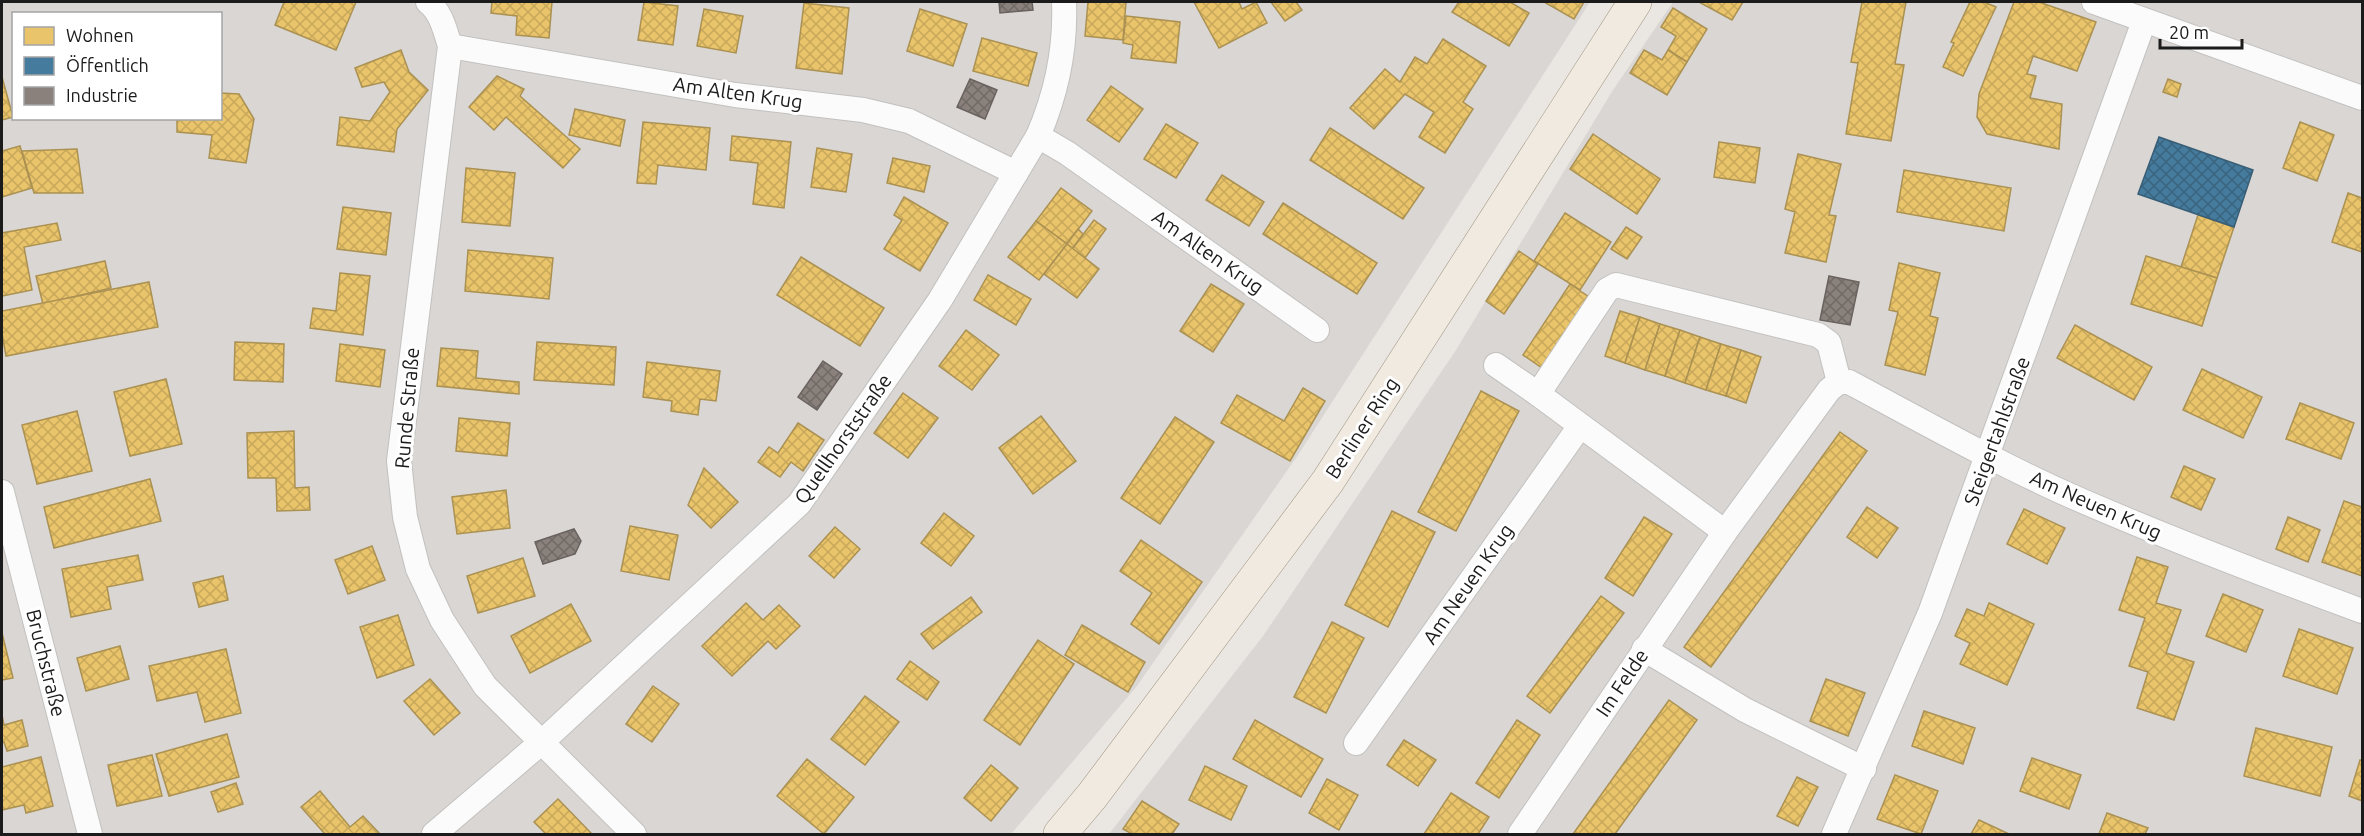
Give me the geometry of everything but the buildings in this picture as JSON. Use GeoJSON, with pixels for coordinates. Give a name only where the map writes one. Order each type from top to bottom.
{"type":"FeatureCollection","features":[{"type":"Feature","properties":{"kind":"main road","name":"Berliner Ring"},"geometry":{"type":"LineString","coordinates":[[1060,834],[1106,777],[1328,481],[1635,2]]}},
{"type":"Feature","properties":{"kind":"street"},"geometry":{"type":"LineString","coordinates":[[428,2],[433,6],[444,26],[450,46]]}},
{"type":"Feature","properties":{"kind":"street","name":"Quellhorststraße"},"geometry":{"type":"LineString","coordinates":[[434,834],[543,741],[799,504],[940,300],[1038,136],[1059,79],[1065,28],[1064,2]]}},
{"type":"Feature","properties":{"kind":"street"},"geometry":{"type":"LineString","coordinates":[[2094,2],[2362,98]]}},
{"type":"Feature","properties":{"kind":"street","name":"Steigertahlstraße"},"geometry":{"type":"LineString","coordinates":[[1834,834],[1930,614],[2144,21]]}},
{"type":"Feature","properties":{"kind":"street","name":"Am Alten Krug"},"geometry":{"type":"LineString","coordinates":[[450,46],[735,95],[863,110],[909,121],[1016,173]]}},
{"type":"Feature","properties":{"kind":"street","name":"Runde Straße"},"geometry":{"type":"LineString","coordinates":[[450,46],[399,461],[405,518],[418,569],[442,620],[485,686],[543,741],[634,834]]}},
{"type":"Feature","properties":{"kind":"street","name":"Am Alten Krug"},"geometry":{"type":"LineString","coordinates":[[1038,136],[1067,153],[1317,330]]}},
{"type":"Feature","properties":{"kind":"street"},"geometry":{"type":"LineString","coordinates":[[1496,365],[1725,532],[1829,390],[1839,382],[1829,343],[1818,335],[1616,285],[1607,290],[1538,394]]}},
{"type":"Feature","properties":{"kind":"street","name":"Am Neuen Krug"},"geometry":{"type":"LineString","coordinates":[[1839,382],[1849,382],[1988,456],[2070,495],[2231,563],[2362,611]]}},
{"type":"Feature","properties":{"kind":"street","name":"Am Neuen Krug"},"geometry":{"type":"LineString","coordinates":[[1356,743],[1580,426]]}},
{"type":"Feature","properties":{"kind":"street","name":"Bruchstraße"},"geometry":{"type":"LineString","coordinates":[[2,492],[90,834]]}},
{"type":"Feature","properties":{"kind":"street","name":"Im Felde"},"geometry":{"type":"LineString","coordinates":[[1520,834],[1725,532]]}},
{"type":"Feature","properties":{"kind":"street"},"geometry":{"type":"LineString","coordinates":[[1644,650],[1745,710],[1864,769]]}},
{"type":"Feature","properties":{"kind":"shaded area"},"geometry":{"type":"Polygon","coordinates":[[[2,2],[1590,2],[1298,455],[1137,686],[1011,834],[2,834],[2,2]]]}},
{"type":"Feature","properties":{"kind":"shaded area"},"geometry":{"type":"Polygon","coordinates":[[[1673,2],[2362,2],[2362,834],[1109,834],[1263,636],[1456,350],[1613,90],[1673,2]]]}}]}
